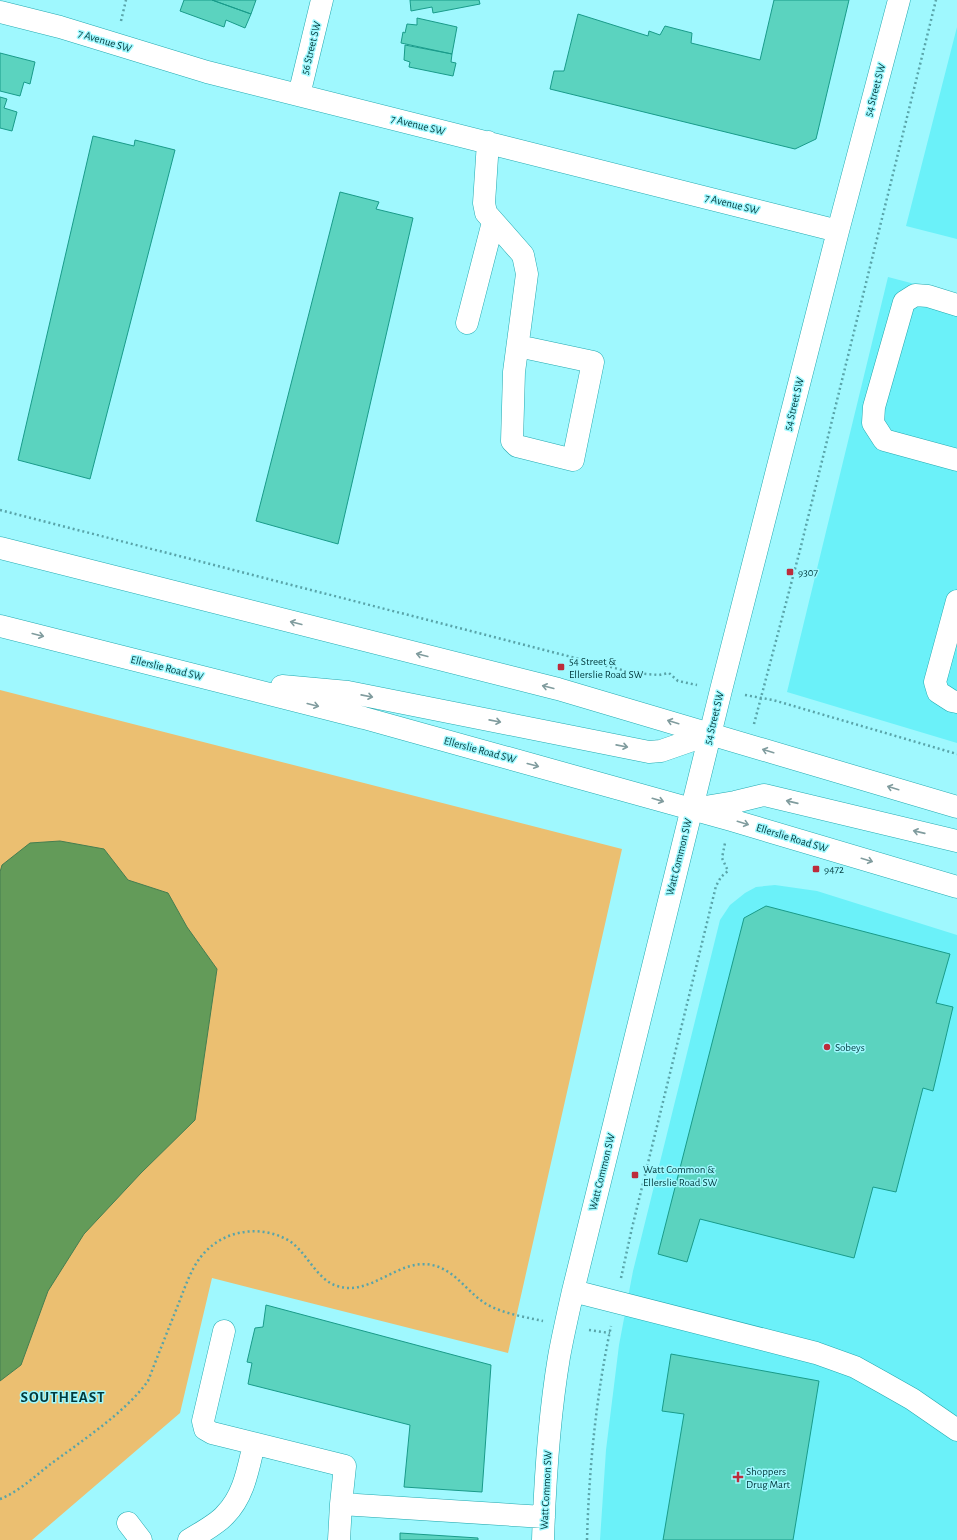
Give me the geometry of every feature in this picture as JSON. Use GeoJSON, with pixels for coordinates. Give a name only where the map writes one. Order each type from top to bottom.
{"type":"FeatureCollection","features":[{"type":"Feature","properties":{"kind":"main road","name":"56 Street SW"},"geometry":{"type":"LineString","coordinates":[[299,95],[322,0]]}},
{"type":"Feature","properties":{"kind":"main road","name":"54 Street SW"},"geometry":{"type":"LineString","coordinates":[[692,809],[838,231],[899,0]]}},
{"type":"Feature","properties":{"kind":"main road","name":"7 Avenue SW"},"geometry":{"type":"LineString","coordinates":[[0,12],[60,27],[206,72],[838,231]]}},
{"type":"Feature","properties":{"kind":"main road"},"geometry":{"type":"LineString","coordinates":[[488,142],[484,203],[486,213],[523,255],[527,274],[514,372],[512,441],[517,446],[573,460],[593,362],[518,346]]}},
{"type":"Feature","properties":{"kind":"main road"},"geometry":{"type":"LineString","coordinates":[[467,323],[493,222]]}},
{"type":"Feature","properties":{"kind":"main road"},"geometry":{"type":"LineString","coordinates":[[957,304],[928,296],[915,295],[904,302],[874,407],[873,423],[884,440],[957,460]]}},
{"type":"Feature","properties":{"kind":"main road"},"geometry":{"type":"LineString","coordinates":[[0,548],[551,687],[957,807]]}},
{"type":"Feature","properties":{"kind":"main road"},"geometry":{"type":"LineString","coordinates":[[957,601],[952,635],[935,682],[938,692],[957,702]]}},
{"type":"Feature","properties":{"kind":"main road","name":"Ellerslie Road SW"},"geometry":{"type":"LineString","coordinates":[[0,626],[364,718],[692,809],[957,887]]}},
{"type":"Feature","properties":{"kind":"main road"},"geometry":{"type":"LineString","coordinates":[[217,681],[348,692],[649,752],[661,751],[710,734]]}},
{"type":"Feature","properties":{"kind":"main road"},"geometry":{"type":"LineString","coordinates":[[692,809],[764,796],[957,841]]}},
{"type":"Feature","properties":{"kind":"main road","name":"Watt Common SW"},"geometry":{"type":"LineString","coordinates":[[543,1540],[553,1399],[559,1357],[573,1291],[692,809]]}},
{"type":"Feature","properties":{"kind":"main road"},"geometry":{"type":"LineString","coordinates":[[573,1291],[816,1352],[855,1368],[882,1382],[912,1399],[957,1430]]}},
{"type":"Feature","properties":{"kind":"main road"},"geometry":{"type":"LineString","coordinates":[[224,1331],[204,1421],[205,1429],[212,1434],[345,1466],[339,1540]]}},
{"type":"Feature","properties":{"kind":"main road"},"geometry":{"type":"LineString","coordinates":[[189,1540],[224,1516],[236,1501],[245,1482],[254,1444]]}},
{"type":"Feature","properties":{"kind":"main road"},"geometry":{"type":"LineString","coordinates":[[341,1504],[544,1518]]}},
{"type":"Feature","properties":{"kind":"main road"},"geometry":{"type":"LineString","coordinates":[[128,1522],[141,1540]]}},
{"type":"Feature","properties":{"kind":"path"},"geometry":{"type":"LineString","coordinates":[[936,0],[800,550],[761,698],[773,700],[957,754]]}},
{"type":"Feature","properties":{"kind":"path"},"geometry":{"type":"LineString","coordinates":[[0,510],[634,673],[654,675],[669,673],[678,681]]}},
{"type":"Feature","properties":{"kind":"path"},"geometry":{"type":"LineString","coordinates":[[622,1277],[632,1228],[716,886],[720,877],[728,872],[722,858]]}},
{"type":"Feature","properties":{"kind":"path"},"geometry":{"type":"LineString","coordinates":[[0,1499],[18,1488],[117,1414],[140,1393],[148,1381],[182,1294],[199,1259],[209,1247],[220,1239],[237,1233],[257,1231],[273,1233],[289,1240],[322,1275],[334,1285],[346,1289],[372,1283],[403,1268],[416,1264],[432,1265],[446,1270],[458,1278],[488,1305],[505,1312],[540,1320]]}},
{"type":"Feature","properties":{"kind":"path"},"geometry":{"type":"LineString","coordinates":[[587,1540],[593,1452],[599,1398],[610,1333]]}},
{"type":"Feature","properties":{"kind":"shaded area"},"geometry":{"type":"Polygon","coordinates":[[[957,27],[957,239],[906,226],[957,27]]]}},
{"type":"Feature","properties":{"kind":"shaded area"},"geometry":{"type":"Polygon","coordinates":[[[888,277],[957,295],[957,743],[787,692],[888,277]]]}},
{"type":"Feature","properties":{"kind":"shaded area"},"geometry":{"type":"Polygon","coordinates":[[[0,690],[622,849],[508,1353],[212,1278],[180,1413],[32,1540],[0,1540],[0,690]]]}},
{"type":"Feature","properties":{"kind":"shaded area"},"geometry":{"type":"Polygon","coordinates":[[[60,841],[104,849],[128,880],[168,893],[187,927],[217,969],[195,1120],[141,1173],[84,1234],[48,1291],[21,1365],[0,1381],[0,872],[2,865],[30,843],[60,841]]]}},
{"type":"Feature","properties":{"kind":"shaded area"},"geometry":{"type":"Polygon","coordinates":[[[775,885],[817,891],[957,935],[957,1540],[600,1540],[606,1450],[619,1345],[633,1271],[720,920],[730,905],[745,893],[756,887],[775,885]]]}},
{"type":"Feature","properties":{"kind":"building"},"geometry":{"type":"Polygon","coordinates":[[[184,0],[212,0],[251,14],[245,28],[226,20],[224,27],[180,11],[184,0]]]}},
{"type":"Feature","properties":{"kind":"building"},"geometry":{"type":"Polygon","coordinates":[[[212,0],[256,0],[251,14],[212,0]]]}},
{"type":"Feature","properties":{"kind":"building"},"geometry":{"type":"Polygon","coordinates":[[[410,0],[479,0],[480,4],[433,13],[432,7],[411,11],[410,0]]]}},
{"type":"Feature","properties":{"kind":"building"},"geometry":{"type":"Polygon","coordinates":[[[774,0],[849,0],[816,139],[795,149],[550,89],[554,71],[564,71],[578,14],[648,36],[649,31],[660,35],[665,26],[692,33],[691,43],[760,60],[774,0]]]}},
{"type":"Feature","properties":{"kind":"building"},"geometry":{"type":"Polygon","coordinates":[[[417,18],[457,27],[452,54],[401,43],[403,32],[405,33],[407,24],[417,25],[417,18]]]}},
{"type":"Feature","properties":{"kind":"building"},"geometry":{"type":"Polygon","coordinates":[[[405,45],[452,54],[451,62],[456,63],[453,76],[409,67],[410,62],[404,60],[405,45]]]}},
{"type":"Feature","properties":{"kind":"building"},"geometry":{"type":"Polygon","coordinates":[[[0,53],[35,62],[30,84],[24,82],[20,96],[0,91],[0,53]]]}},
{"type":"Feature","properties":{"kind":"building"},"geometry":{"type":"Polygon","coordinates":[[[0,97],[7,99],[4,108],[17,112],[12,131],[0,128],[0,97]]]}},
{"type":"Feature","properties":{"kind":"building"},"geometry":{"type":"Polygon","coordinates":[[[93,136],[134,146],[135,140],[175,150],[90,479],[18,460],[93,136]]]}},
{"type":"Feature","properties":{"kind":"building"},"geometry":{"type":"Polygon","coordinates":[[[340,192],[379,202],[376,209],[413,218],[338,544],[256,521],[340,192]]]}},
{"type":"Feature","properties":{"kind":"building","name":"Sobeys"},"geometry":{"type":"Polygon","coordinates":[[[766,906],[950,954],[936,1003],[953,1007],[933,1091],[923,1088],[896,1192],[873,1187],[854,1258],[700,1219],[687,1262],[658,1254],[744,918],[766,906]]]}},
{"type":"Feature","properties":{"kind":"building"},"geometry":{"type":"Polygon","coordinates":[[[266,1305],[491,1365],[482,1492],[404,1487],[410,1425],[248,1384],[252,1363],[247,1362],[255,1328],[263,1327],[266,1305]]]}},
{"type":"Feature","properties":{"kind":"building","name":"Shoppers Drug Mart"},"geometry":{"type":"Polygon","coordinates":[[[671,1354],[819,1381],[793,1540],[663,1540],[684,1414],[662,1411],[671,1354]]]}},
{"type":"Feature","properties":{"kind":"building"},"geometry":{"type":"Polygon","coordinates":[[[400,1533],[478,1538],[478,1540],[400,1540],[400,1533]]]}},
{"type":"Feature","properties":{"kind":"place","name":"9307"},"geometry":{"type":"Point","coordinates":[790,572]}},
{"type":"Feature","properties":{"kind":"place","name":"54 Street & Ellerslie Road SW"},"geometry":{"type":"Point","coordinates":[561,667]}},
{"type":"Feature","properties":{"kind":"place","name":"9472"},"geometry":{"type":"Point","coordinates":[816,869]}},
{"type":"Feature","properties":{"kind":"place","name":"Sobeys"},"geometry":{"type":"Point","coordinates":[827,1047]}},
{"type":"Feature","properties":{"kind":"place","name":"Watt Common & Ellerslie Road SW"},"geometry":{"type":"Point","coordinates":[635,1175]}},
{"type":"Feature","properties":{"kind":"place","name":"Shoppers Drug Mart"},"geometry":{"type":"Point","coordinates":[738,1477]}},
{"type":"Feature","properties":{"kind":"district","name":"SOUTHEAST"},"geometry":{"type":"Point","coordinates":[63,1397]}}]}
